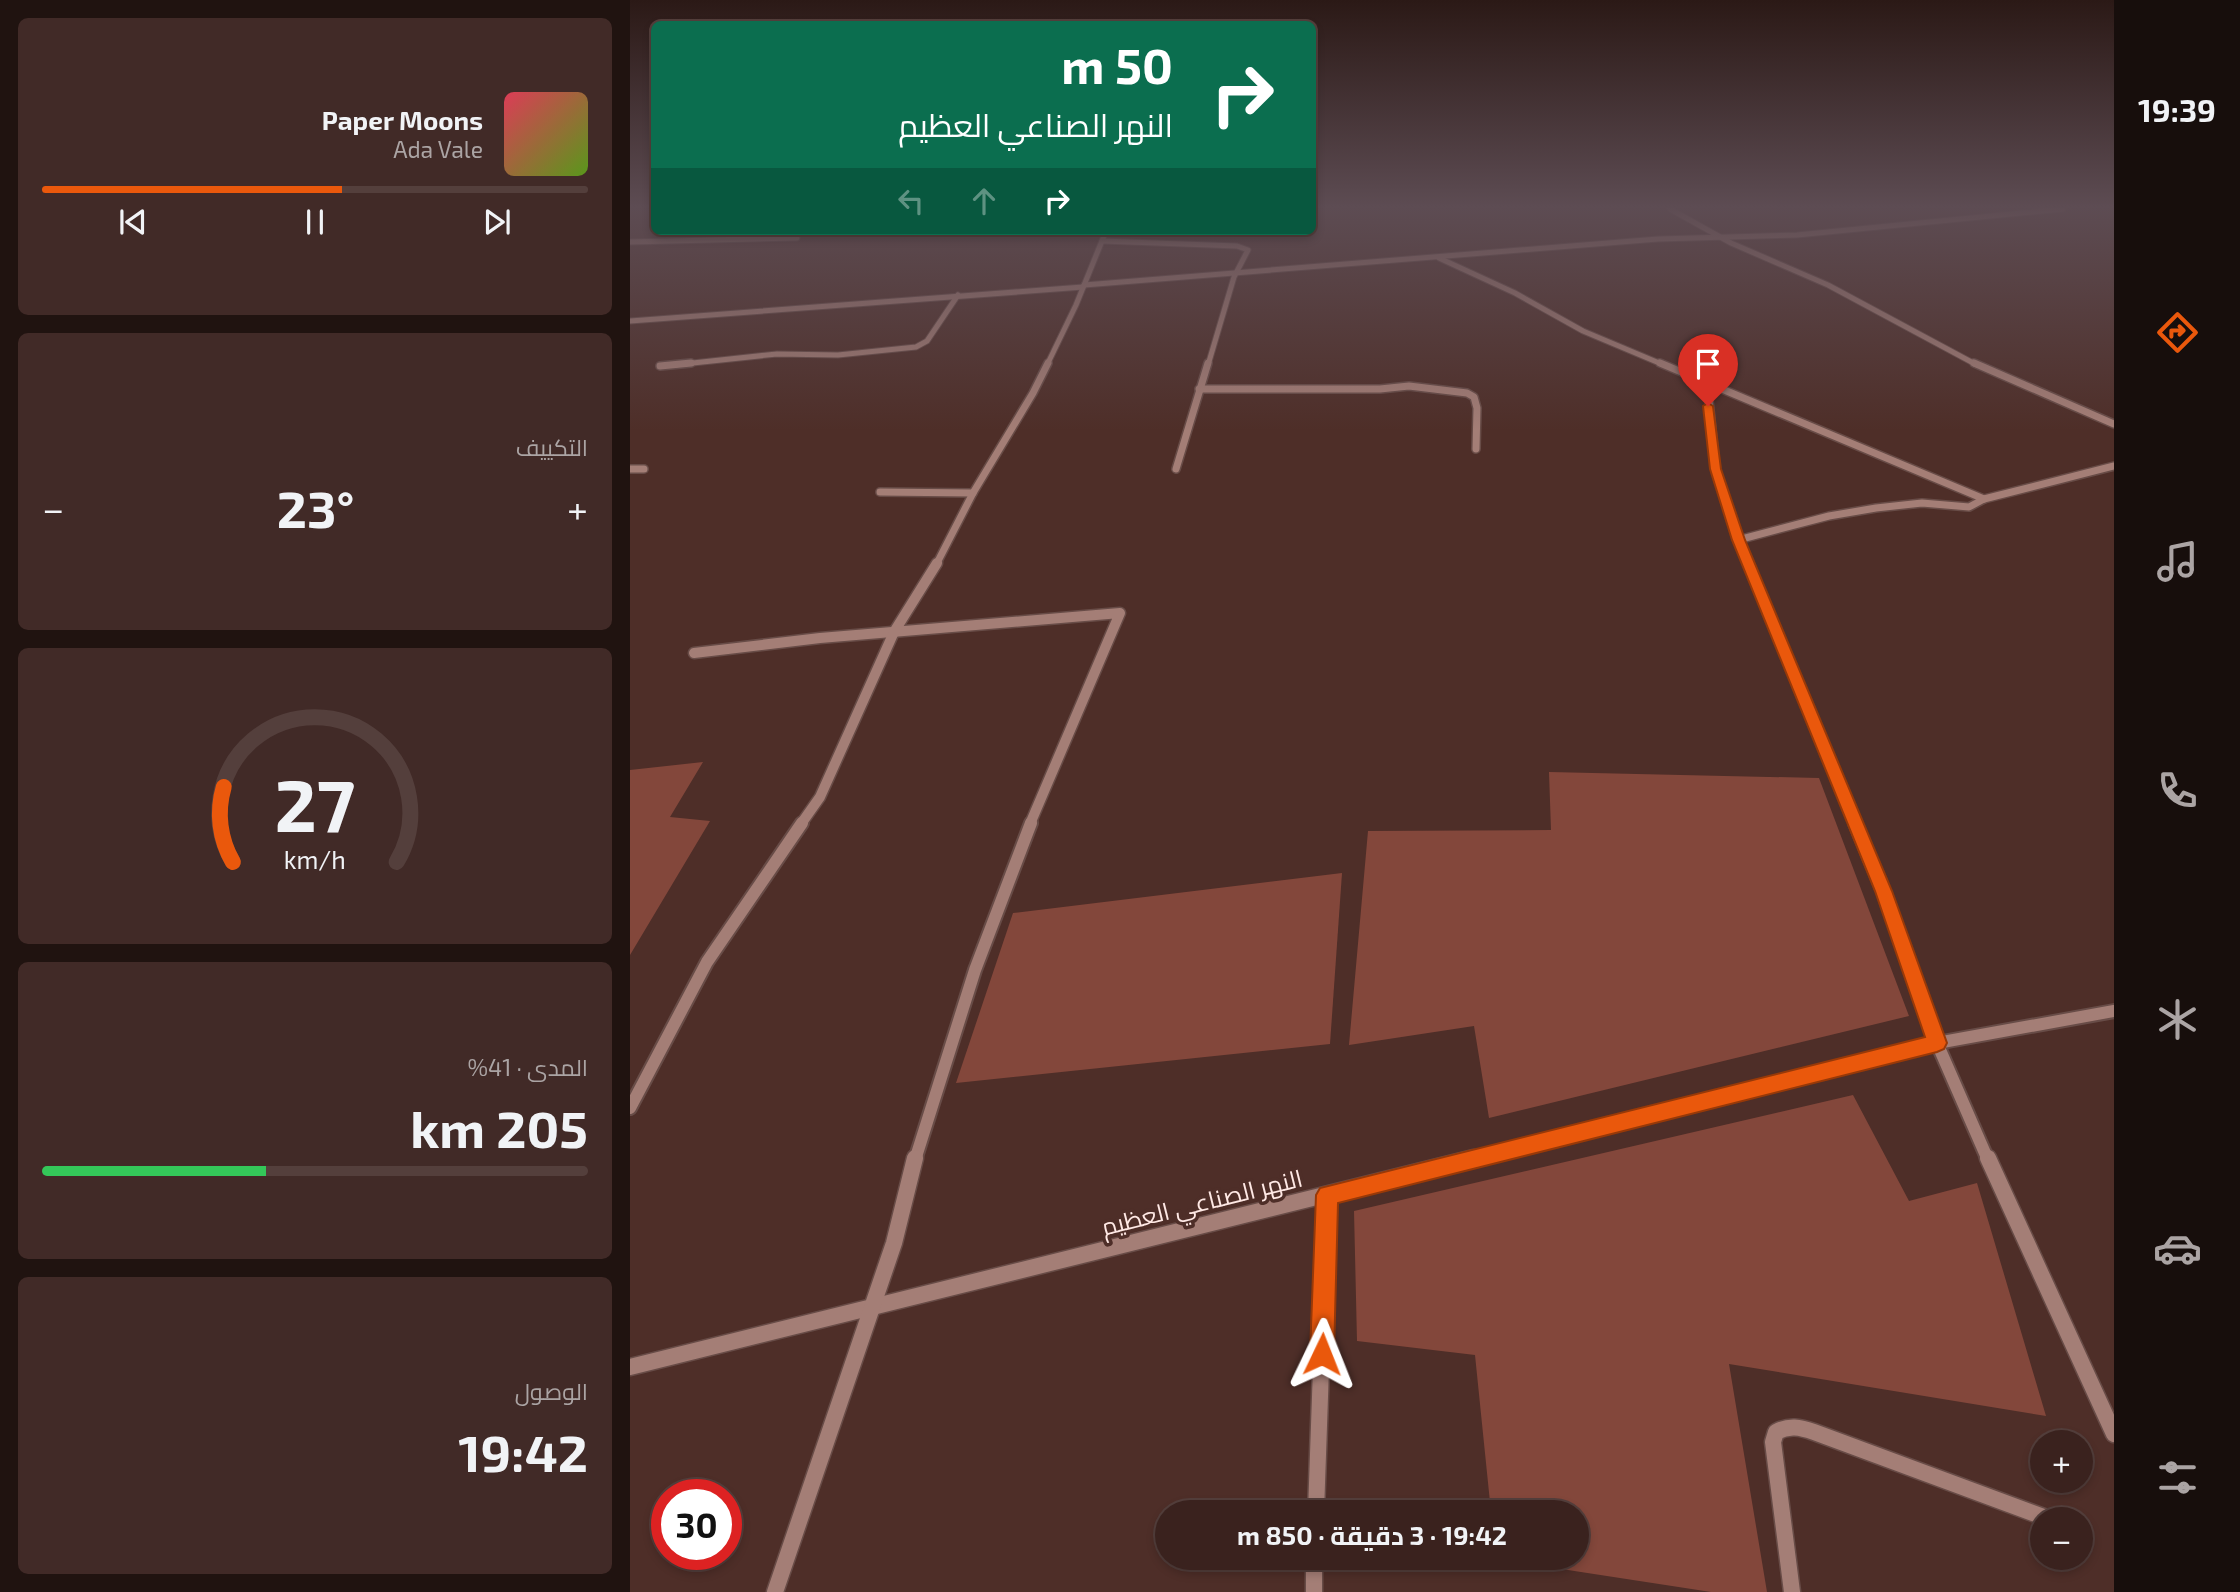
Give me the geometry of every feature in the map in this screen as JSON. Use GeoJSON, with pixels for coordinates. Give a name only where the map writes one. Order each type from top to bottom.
{"type":"FeatureCollection","features":[{"type":"Feature","properties":{"kind":"street"},"geometry":{"type":"LineString","coordinates":[[630,321],[1116,283]]}},
{"type":"Feature","properties":{"kind":"street"},"geometry":{"type":"LineString","coordinates":[[1176,469],[1233,283]]}},
{"type":"Feature","properties":{"kind":"street"},"geometry":{"type":"LineString","coordinates":[[1494,283],[1583,331],[1984,499]]}},
{"type":"Feature","properties":{"kind":"street"},"geometry":{"type":"LineString","coordinates":[[1824,283],[1991,372],[2114,424]]}},
{"type":"Feature","properties":{"kind":"street"},"geometry":{"type":"LineString","coordinates":[[630,1108],[707,962],[820,797],[894,632],[932,573],[973,493],[1033,393],[1084,286]]}},
{"type":"Feature","properties":{"kind":"street"},"geometry":{"type":"LineString","coordinates":[[660,366],[777,354],[838,355],[916,347],[928,341],[958,295]]}},
{"type":"Feature","properties":{"kind":"street"},"geometry":{"type":"LineString","coordinates":[[1707,381],[1716,469],[1738,540],[1883,891],[1937,1043],[2035,1265],[2114,1434]]}},
{"type":"Feature","properties":{"kind":"street"},"geometry":{"type":"LineString","coordinates":[[1199,389],[1380,389],[1409,386],[1467,393],[1474,397],[1477,408],[1476,449]]}},
{"type":"Feature","properties":{"kind":"street"},"geometry":{"type":"LineString","coordinates":[[1738,540],[1829,516],[1876,508],[1922,503],[1969,507],[1984,499],[2114,466]]}},
{"type":"Feature","properties":{"kind":"street"},"geometry":{"type":"LineString","coordinates":[[630,469],[645,469]]}},
{"type":"Feature","properties":{"kind":"street"},"geometry":{"type":"LineString","coordinates":[[880,492],[973,493]]}},
{"type":"Feature","properties":{"kind":"street"},"geometry":{"type":"LineString","coordinates":[[694,653],[894,632],[1120,613],[1020,849],[975,970],[922,1134],[894,1243],[775,1592]]}},
{"type":"Feature","properties":{"kind":"street","name":"النهر الصناعي العظيم"},"geometry":{"type":"LineString","coordinates":[[630,1367],[1937,1043],[2114,1011]]}},
{"type":"Feature","properties":{"kind":"street"},"geometry":{"type":"LineString","coordinates":[[1316,1500],[1327,1195]]}},
{"type":"Feature","properties":{"kind":"street"},"geometry":{"type":"LineString","coordinates":[[1793,1592],[1773,1442],[1776,1432],[1785,1427],[1795,1426],[1814,1432],[2030,1512]]}},
{"type":"Feature","properties":{"kind":"street"},"geometry":{"type":"LineString","coordinates":[[1314,1570],[1314,1592]]}},
{"type":"Feature","properties":{"kind":"shaded area"},"geometry":{"type":"Polygon","coordinates":[[[703,762],[670,817],[710,821],[630,955],[630,770],[703,762]]]}},
{"type":"Feature","properties":{"kind":"shaded area"},"geometry":{"type":"Polygon","coordinates":[[[1549,772],[1819,778],[1909,1016],[1489,1118],[1474,1026],[1349,1045],[1368,831],[1551,830],[1549,772]]]}},
{"type":"Feature","properties":{"kind":"shaded area"},"geometry":{"type":"Polygon","coordinates":[[[1342,873],[1330,1044],[956,1083],[1013,913],[1342,873]]]}},
{"type":"Feature","properties":{"kind":"shaded area"},"geometry":{"type":"Polygon","coordinates":[[[1853,1095],[1909,1201],[1977,1183],[2046,1416],[1729,1364],[1767,1592],[1711,1592],[1568,1570],[1589,1570],[1589,1500],[1490,1500],[1475,1355],[1357,1341],[1354,1211],[1853,1095]]]}},
{"type":"Feature","properties":{"kind":"route"},"geometry":{"type":"LineString","coordinates":[[1322,1354],[1327,1195],[1937,1043],[1883,891],[1738,540],[1716,469],[1708,406]]}}]}
